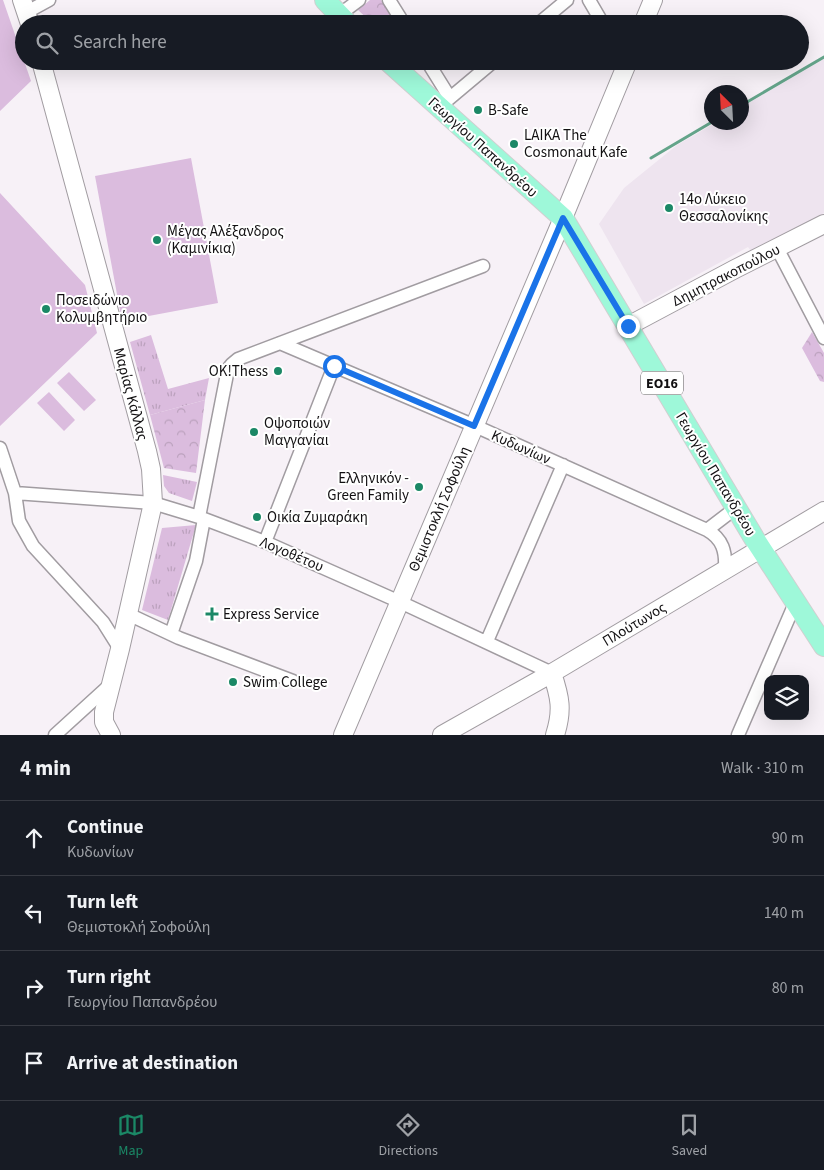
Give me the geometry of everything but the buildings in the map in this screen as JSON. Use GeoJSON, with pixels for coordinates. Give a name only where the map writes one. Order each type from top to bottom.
{"type":"FeatureCollection","features":[{"type":"Feature","properties":{"kind":"main road"},"geometry":{"type":"LineString","coordinates":[[325,0],[338,15]]}},
{"type":"Feature","properties":{"kind":"main road"},"geometry":{"type":"LineString","coordinates":[[647,15],[653,0]]}},
{"type":"Feature","properties":{"kind":"main road","name":"Μαρίας Κάλλας"},"geometry":{"type":"LineString","coordinates":[[42,70],[151,469],[153,503],[104,712],[104,722],[112,735]]}},
{"type":"Feature","properties":{"kind":"main road","name":"Γεωργίου Παπανδρέου"},"geometry":{"type":"LineString","coordinates":[[400,70],[444,103],[563,218],[762,548],[824,646]]}},
{"type":"Feature","properties":{"kind":"main road","name":"Θεμιστοκλή Σοφούλη"},"geometry":{"type":"LineString","coordinates":[[343,735],[563,218],[623,70]]}},
{"type":"Feature","properties":{"kind":"main road","name":"Δημητρακοπούλου"},"geometry":{"type":"LineString","coordinates":[[628,326],[824,224]]}},
{"type":"Feature","properties":{"kind":"main road","name":"Πλούτωνος"},"geometry":{"type":"LineString","coordinates":[[442,735],[552,673],[824,511]]}},
{"type":"Feature","properties":{"kind":"main road"},"geometry":{"type":"LineString","coordinates":[[552,673],[561,708],[556,735]]}},
{"type":"Feature","properties":{"kind":"street"},"geometry":{"type":"LineString","coordinates":[[26,12],[49,0]]}},
{"type":"Feature","properties":{"kind":"street"},"geometry":{"type":"LineString","coordinates":[[347,15],[359,0]]}},
{"type":"Feature","properties":{"kind":"street"},"geometry":{"type":"LineString","coordinates":[[389,0],[398,15]]}},
{"type":"Feature","properties":{"kind":"street"},"geometry":{"type":"LineString","coordinates":[[549,15],[567,0]]}},
{"type":"Feature","properties":{"kind":"street"},"geometry":{"type":"LineString","coordinates":[[589,0],[598,15]]}},
{"type":"Feature","properties":{"kind":"street"},"geometry":{"type":"LineString","coordinates":[[431,70],[444,103],[483,70]]}},
{"type":"Feature","properties":{"kind":"street"},"geometry":{"type":"LineString","coordinates":[[777,248],[824,338]]}},
{"type":"Feature","properties":{"kind":"street"},"geometry":{"type":"LineString","coordinates":[[171,634],[196,561],[228,369],[238,359],[483,266]]}},
{"type":"Feature","properties":{"kind":"street","name":"Κυδωνίων"},"geometry":{"type":"LineString","coordinates":[[280,343],[474,426],[707,530],[719,539],[725,550],[726,570]]}},
{"type":"Feature","properties":{"kind":"street"},"geometry":{"type":"LineString","coordinates":[[265,542],[334,366]]}},
{"type":"Feature","properties":{"kind":"street"},"geometry":{"type":"LineString","coordinates":[[0,448],[15,493],[19,521],[33,546],[103,622],[120,649]]}},
{"type":"Feature","properties":{"kind":"street"},"geometry":{"type":"LineString","coordinates":[[487,641],[563,465]]}},
{"type":"Feature","properties":{"kind":"street","name":"Λογοθέτου"},"geometry":{"type":"LineString","coordinates":[[15,493],[153,503],[202,518],[265,542],[487,641],[552,673]]}},
{"type":"Feature","properties":{"kind":"street"},"geometry":{"type":"LineString","coordinates":[[707,530],[737,507]]}},
{"type":"Feature","properties":{"kind":"street"},"geometry":{"type":"LineString","coordinates":[[738,735],[796,600]]}},
{"type":"Feature","properties":{"kind":"street"},"geometry":{"type":"LineString","coordinates":[[128,614],[171,634],[293,680]]}},
{"type":"Feature","properties":{"kind":"street"},"geometry":{"type":"LineString","coordinates":[[55,735],[111,684]]}},
{"type":"Feature","properties":{"kind":"shaded area"},"geometry":{"type":"Polygon","coordinates":[[[824,59],[824,213],[751,251],[748,247],[644,304],[599,224],[624,188],[677,145],[704,129],[749,130],[749,103],[805,70],[809,70],[809,68],[824,59]]]}},
{"type":"Feature","properties":{"kind":"green space"},"geometry":{"type":"Polygon","coordinates":[[[0,0],[3,0],[15,35],[15,70],[27,70],[31,81],[0,111],[0,0]]]}},
{"type":"Feature","properties":{"kind":"green space"},"geometry":{"type":"Polygon","coordinates":[[[370,0],[381,0],[390,15],[363,15],[358,10],[370,0]]]}},
{"type":"Feature","properties":{"kind":"green space","name":"Μέγας Αλέξανδρος (Καμινίκια)"},"geometry":{"type":"Polygon","coordinates":[[[191,158],[218,303],[122,321],[95,176],[191,158]]]}},
{"type":"Feature","properties":{"kind":"green space","name":"Ποσειδώνιο Κολυμβητήριο"},"geometry":{"type":"Polygon","coordinates":[[[0,193],[85,285],[97,333],[0,426],[0,193]]]}},
{"type":"Feature","properties":{"kind":"green space"},"geometry":{"type":"Polygon","coordinates":[[[812,332],[824,353],[824,382],[820,381],[802,348],[812,332]]]}},
{"type":"Feature","properties":{"kind":"green space"},"geometry":{"type":"Polygon","coordinates":[[[151,335],[168,389],[209,378],[205,400],[150,415],[130,342],[151,335]]]}},
{"type":"Feature","properties":{"kind":"green space"},"geometry":{"type":"Polygon","coordinates":[[[69,372],[96,400],[84,411],[57,383],[69,372]]]}},
{"type":"Feature","properties":{"kind":"green space"},"geometry":{"type":"Polygon","coordinates":[[[49,392],[75,420],[64,431],[37,403],[49,392]]]}},
{"type":"Feature","properties":{"kind":"green space"},"geometry":{"type":"Polygon","coordinates":[[[205,400],[196,473],[164,468],[150,415],[205,400]]]}},
{"type":"Feature","properties":{"kind":"green space"},"geometry":{"type":"Polygon","coordinates":[[[163,475],[197,482],[192,501],[169,493],[164,486],[163,475]]]}},
{"type":"Feature","properties":{"kind":"green space"},"geometry":{"type":"Polygon","coordinates":[[[196,525],[168,620],[142,610],[162,528],[196,525]]]}},
{"type":"Feature","properties":{"kind":"waterway"},"geometry":{"type":"LineString","coordinates":[[809,66],[824,57]]}},
{"type":"Feature","properties":{"kind":"waterway"},"geometry":{"type":"LineString","coordinates":[[749,101],[802,70]]}},
{"type":"Feature","properties":{"kind":"waterway"},"geometry":{"type":"LineString","coordinates":[[651,158],[704,127]]}},
{"type":"Feature","properties":{"kind":"place","name":"B-Safe"},"geometry":{"type":"Point","coordinates":[478,110]}},
{"type":"Feature","properties":{"kind":"place","name":"LAIKA The Cosmonaut Kafe"},"geometry":{"type":"Point","coordinates":[514,144]}},
{"type":"Feature","properties":{"kind":"place","name":"14ο Λύκειο Θεσσαλονίκης"},"geometry":{"type":"Point","coordinates":[669,208]}},
{"type":"Feature","properties":{"kind":"place","name":"Μέγας Αλέξανδρος (Καμινίκια)"},"geometry":{"type":"Point","coordinates":[157,240]}},
{"type":"Feature","properties":{"kind":"place","name":"Ποσειδώνιο Κολυμβητήριο"},"geometry":{"type":"Point","coordinates":[46,309]}},
{"type":"Feature","properties":{"kind":"place","name":"OK!Thess"},"geometry":{"type":"Point","coordinates":[278,371]}},
{"type":"Feature","properties":{"kind":"place","name":"Οψοποιών Μαγγανίαι"},"geometry":{"type":"Point","coordinates":[254,432]}},
{"type":"Feature","properties":{"kind":"place","name":"Ελληνικόν - Green Family"},"geometry":{"type":"Point","coordinates":[419,487]}},
{"type":"Feature","properties":{"kind":"place","name":"Οικία Ζυμαράκη"},"geometry":{"type":"Point","coordinates":[257,517]}},
{"type":"Feature","properties":{"kind":"place","name":"Express Service"},"geometry":{"type":"Point","coordinates":[212,614]}},
{"type":"Feature","properties":{"kind":"place","name":"Swim College"},"geometry":{"type":"Point","coordinates":[233,682]}},
{"type":"Feature","properties":{"kind":"route"},"geometry":{"type":"LineString","coordinates":[[334,366],[474,426],[563,218],[628,326]]}}]}
